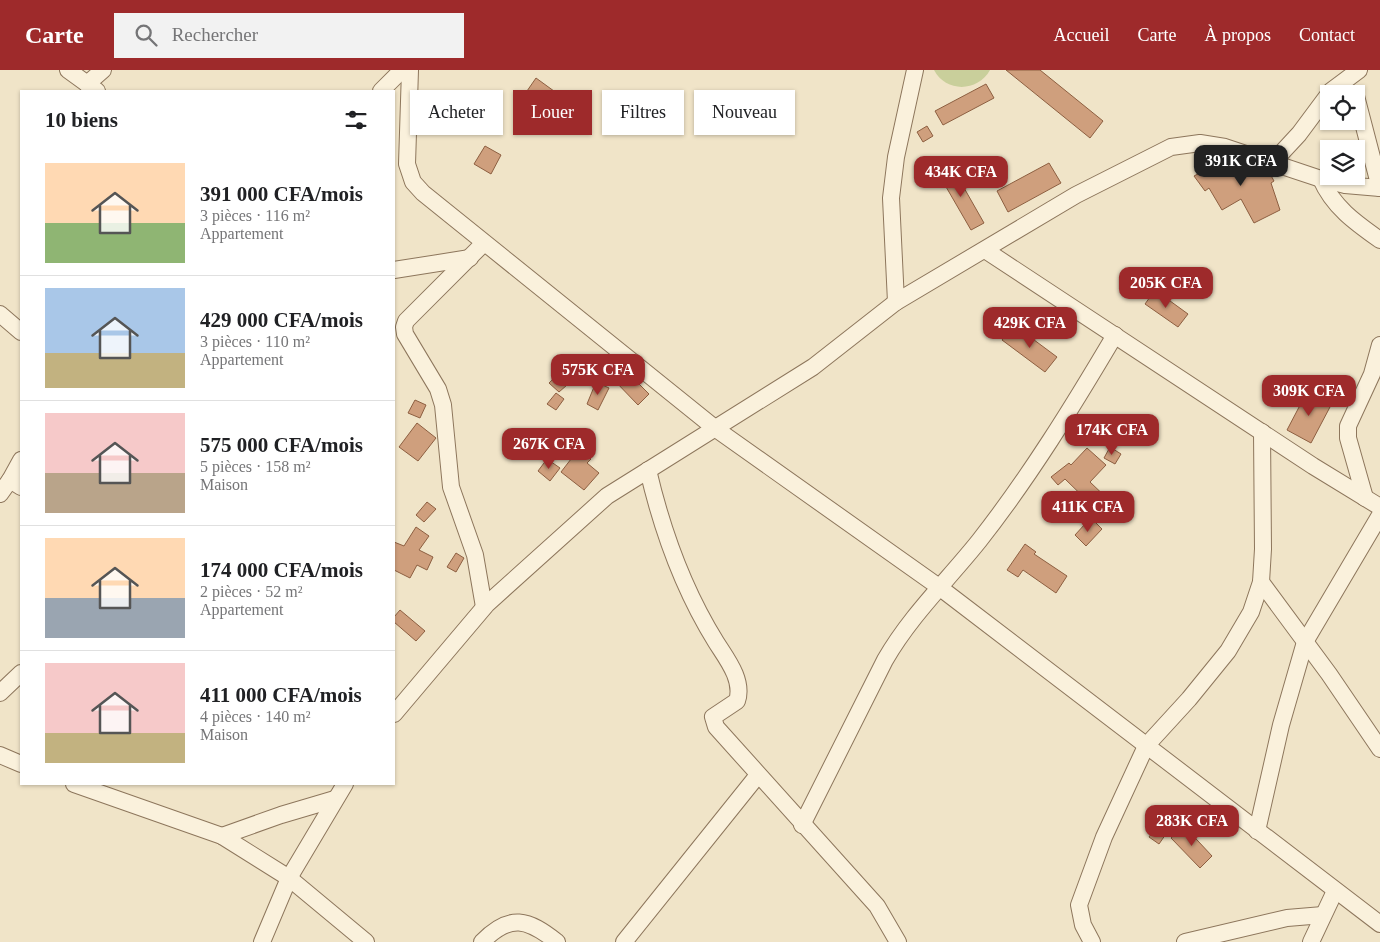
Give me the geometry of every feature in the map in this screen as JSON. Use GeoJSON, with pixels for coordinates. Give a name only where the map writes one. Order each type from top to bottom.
{"type":"FeatureCollection","features":[{"type":"Feature","properties":{"kind":"street"},"geometry":{"type":"LineString","coordinates":[[68,70],[92,88],[103,70]]}},
{"type":"Feature","properties":{"kind":"street"},"geometry":{"type":"LineString","coordinates":[[382,90],[402,70]]}},
{"type":"Feature","properties":{"kind":"street"},"geometry":{"type":"LineString","coordinates":[[410,70],[407,164],[409,173],[423,193],[483,244],[716,429],[939,587],[1380,924]]}},
{"type":"Feature","properties":{"kind":"street"},"geometry":{"type":"LineString","coordinates":[[896,302],[892,198],[897,148],[915,70]]}},
{"type":"Feature","properties":{"kind":"street"},"geometry":{"type":"LineString","coordinates":[[1272,164],[1299,134],[1346,73],[1351,85]]}},
{"type":"Feature","properties":{"kind":"street"},"geometry":{"type":"LineString","coordinates":[[1345,185],[1380,188],[1364,130]]}},
{"type":"Feature","properties":{"kind":"street"},"geometry":{"type":"LineString","coordinates":[[395,711],[484,608],[607,496],[814,366],[896,302],[1076,195],[1171,147],[1200,143],[1225,147],[1320,179]]}},
{"type":"Feature","properties":{"kind":"street"},"geometry":{"type":"LineString","coordinates":[[1324,185],[1332,200],[1341,210],[1380,240]]}},
{"type":"Feature","properties":{"kind":"street"},"geometry":{"type":"LineString","coordinates":[[483,244],[406,321],[404,327],[405,334],[438,389],[443,405],[451,487],[475,556],[484,608]]}},
{"type":"Feature","properties":{"kind":"street"},"geometry":{"type":"LineString","coordinates":[[985,250],[1380,507]]}},
{"type":"Feature","properties":{"kind":"street"},"geometry":{"type":"LineString","coordinates":[[395,270],[470,258]]}},
{"type":"Feature","properties":{"kind":"street"},"geometry":{"type":"LineString","coordinates":[[0,314],[20,331]]}},
{"type":"Feature","properties":{"kind":"street"},"geometry":{"type":"LineString","coordinates":[[802,825],[900,634],[978,541],[1015,493],[1067,415],[1115,335]]}},
{"type":"Feature","properties":{"kind":"street"},"geometry":{"type":"LineString","coordinates":[[1365,498],[1348,438],[1348,426],[1372,374],[1380,345]]}},
{"type":"Feature","properties":{"kind":"street"},"geometry":{"type":"LineString","coordinates":[[1092,942],[1079,914],[1082,894],[1122,794],[1146,746],[1190,699],[1228,652],[1251,612],[1261,582],[1263,549],[1262,432]]}},
{"type":"Feature","properties":{"kind":"street"},"geometry":{"type":"LineString","coordinates":[[0,494],[15,484],[20,464]]}},
{"type":"Feature","properties":{"kind":"street"},"geometry":{"type":"LineString","coordinates":[[648,470],[661,523],[699,615],[733,672],[739,688],[737,701],[713,717],[713,720],[758,776],[877,906],[898,942]]}},
{"type":"Feature","properties":{"kind":"street"},"geometry":{"type":"LineString","coordinates":[[1257,831],[1281,725],[1305,642],[1380,515]]}},
{"type":"Feature","properties":{"kind":"street"},"geometry":{"type":"LineString","coordinates":[[1261,582],[1377,737]]}},
{"type":"Feature","properties":{"kind":"street"},"geometry":{"type":"LineString","coordinates":[[0,693],[20,674]]}},
{"type":"Feature","properties":{"kind":"street"},"geometry":{"type":"LineString","coordinates":[[0,756],[20,764]]}},
{"type":"Feature","properties":{"kind":"street"},"geometry":{"type":"LineString","coordinates":[[624,942],[758,776]]}},
{"type":"Feature","properties":{"kind":"street"},"geometry":{"type":"LineString","coordinates":[[77,785],[222,836],[289,878],[366,942]]}},
{"type":"Feature","properties":{"kind":"street"},"geometry":{"type":"LineString","coordinates":[[262,942],[289,878],[344,785]]}},
{"type":"Feature","properties":{"kind":"street"},"geometry":{"type":"LineString","coordinates":[[222,836],[280,814],[335,799]]}},
{"type":"Feature","properties":{"kind":"street"},"geometry":{"type":"LineString","coordinates":[[1311,942],[1335,891]]}},
{"type":"Feature","properties":{"kind":"street"},"geometry":{"type":"LineString","coordinates":[[1185,942],[1230,937],[1287,918],[1323,914]]}},
{"type":"Feature","properties":{"kind":"street"},"geometry":{"type":"LineString","coordinates":[[482,942],[494,930],[505,923],[524,922],[542,930],[557,942]]}},
{"type":"Feature","properties":{"kind":"green space"},"geometry":{"type":"Polygon","coordinates":[[[934,70],[990,70],[978,83],[962,87],[946,83],[939,78],[934,70]]]}},
{"type":"Feature","properties":{"kind":"building"},"geometry":{"type":"Polygon","coordinates":[[[1006,70],[1040,70],[1103,121],[1090,138],[1006,70]]]}},
{"type":"Feature","properties":{"kind":"building"},"geometry":{"type":"Polygon","coordinates":[[[536,78],[552,90],[528,90],[536,78]]]}},
{"type":"Feature","properties":{"kind":"building"},"geometry":{"type":"Polygon","coordinates":[[[986,84],[994,98],[943,125],[935,111],[986,84]]]}},
{"type":"Feature","properties":{"kind":"building"},"geometry":{"type":"Polygon","coordinates":[[[927,126],[933,136],[923,142],[917,132],[927,126]]]}},
{"type":"Feature","properties":{"kind":"building"},"geometry":{"type":"Polygon","coordinates":[[[485,146],[501,155],[491,174],[474,164],[485,146]]]}},
{"type":"Feature","properties":{"kind":"building"},"geometry":{"type":"Polygon","coordinates":[[[1228,158],[1269,172],[1274,181],[1271,183],[1280,210],[1254,223],[1241,199],[1222,210],[1209,188],[1205,191],[1194,176],[1228,158]]]}},
{"type":"Feature","properties":{"kind":"building"},"geometry":{"type":"Polygon","coordinates":[[[1049,163],[1061,183],[1008,212],[997,191],[1049,163]]]}},
{"type":"Feature","properties":{"kind":"building"},"geometry":{"type":"Polygon","coordinates":[[[951,165],[984,223],[971,230],[938,173],[951,165]]]}},
{"type":"Feature","properties":{"kind":"building"},"geometry":{"type":"Polygon","coordinates":[[[1155,290],[1188,314],[1178,327],[1145,304],[1155,290]]]}},
{"type":"Feature","properties":{"kind":"building"},"geometry":{"type":"Polygon","coordinates":[[[1014,325],[1057,357],[1045,372],[1002,340],[1014,325]]]}},
{"type":"Feature","properties":{"kind":"building"},"geometry":{"type":"Polygon","coordinates":[[[577,356],[590,365],[559,392],[549,383],[577,356]]]}},
{"type":"Feature","properties":{"kind":"building"},"geometry":{"type":"Polygon","coordinates":[[[624,369],[649,394],[638,405],[613,379],[624,369]]]}},
{"type":"Feature","properties":{"kind":"building"},"geometry":{"type":"Polygon","coordinates":[[[596,382],[609,388],[598,410],[587,404],[596,382]]]}},
{"type":"Feature","properties":{"kind":"building"},"geometry":{"type":"Polygon","coordinates":[[[1308,390],[1330,407],[1311,443],[1287,430],[1308,390]]]}},
{"type":"Feature","properties":{"kind":"building"},"geometry":{"type":"Polygon","coordinates":[[[556,393],[564,399],[556,410],[547,404],[556,393]]]}},
{"type":"Feature","properties":{"kind":"building"},"geometry":{"type":"Polygon","coordinates":[[[415,400],[426,405],[420,418],[408,413],[415,400]]]}},
{"type":"Feature","properties":{"kind":"building"},"geometry":{"type":"Polygon","coordinates":[[[417,423],[436,438],[418,461],[399,447],[417,423]]]}},
{"type":"Feature","properties":{"kind":"building"},"geometry":{"type":"Polygon","coordinates":[[[1110,447],[1121,454],[1115,464],[1104,458],[1110,447]]]}},
{"type":"Feature","properties":{"kind":"building"},"geometry":{"type":"Polygon","coordinates":[[[1087,448],[1106,465],[1090,482],[1112,503],[1101,514],[1065,479],[1058,485],[1051,477],[1069,463],[1071,465],[1087,448]]]}},
{"type":"Feature","properties":{"kind":"building"},"geometry":{"type":"Polygon","coordinates":[[[578,450],[591,459],[587,463],[599,473],[584,490],[561,472],[578,450]]]}},
{"type":"Feature","properties":{"kind":"building"},"geometry":{"type":"Polygon","coordinates":[[[547,459],[560,468],[550,481],[538,471],[547,459]]]}},
{"type":"Feature","properties":{"kind":"building"},"geometry":{"type":"Polygon","coordinates":[[[427,502],[436,509],[424,522],[416,515],[427,502]]]}},
{"type":"Feature","properties":{"kind":"building"},"geometry":{"type":"Polygon","coordinates":[[[1094,521],[1102,529],[1086,546],[1075,535],[1085,524],[1088,527],[1094,521]]]}},
{"type":"Feature","properties":{"kind":"building"},"geometry":{"type":"Polygon","coordinates":[[[416,527],[429,536],[419,550],[433,557],[427,570],[417,565],[410,578],[395,570],[395,542],[404,546],[416,527]]]}},
{"type":"Feature","properties":{"kind":"building"},"geometry":{"type":"Polygon","coordinates":[[[1025,544],[1036,552],[1034,554],[1067,576],[1056,593],[1023,570],[1018,577],[1007,570],[1025,544]]]}},
{"type":"Feature","properties":{"kind":"building"},"geometry":{"type":"Polygon","coordinates":[[[456,553],[464,558],[456,572],[447,567],[456,553]]]}},
{"type":"Feature","properties":{"kind":"building"},"geometry":{"type":"Polygon","coordinates":[[[400,610],[425,631],[416,641],[395,623],[395,616],[400,610]]]}},
{"type":"Feature","properties":{"kind":"building"},"geometry":{"type":"Polygon","coordinates":[[[1158,824],[1168,831],[1159,844],[1149,837],[1158,824]]]}},
{"type":"Feature","properties":{"kind":"building"},"geometry":{"type":"Polygon","coordinates":[[[1184,826],[1212,856],[1200,868],[1171,838],[1184,826]]]}}]}
